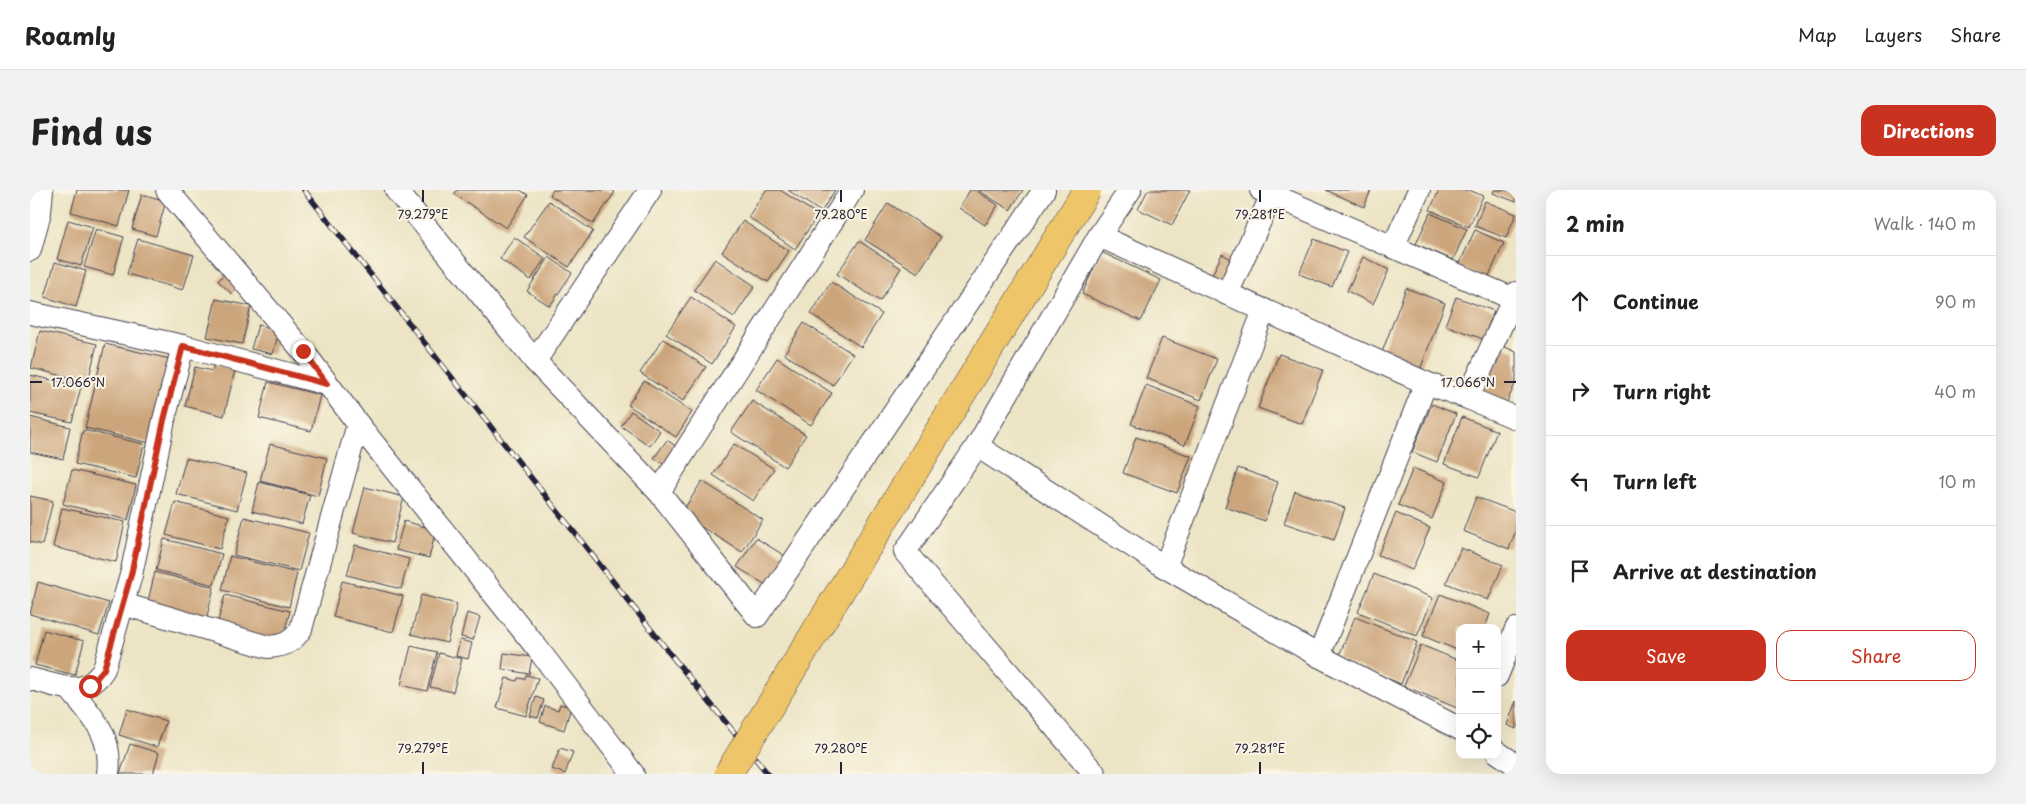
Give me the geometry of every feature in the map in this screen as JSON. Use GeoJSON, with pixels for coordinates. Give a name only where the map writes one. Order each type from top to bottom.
{"type":"FeatureCollection","features":[{"type":"Feature","properties":{"kind":"highway"},"geometry":{"type":"LineString","coordinates":[[728,774],[1087,190]]}},
{"type":"Feature","properties":{"kind":"street"},"geometry":{"type":"LineString","coordinates":[[30,250],[40,212],[42,190]]}},
{"type":"Feature","properties":{"kind":"street"},"geometry":{"type":"LineString","coordinates":[[167,190],[327,384],[537,648],[633,774]]}},
{"type":"Feature","properties":{"kind":"street"},"geometry":{"type":"LineString","coordinates":[[396,190],[535,360],[659,492],[757,616],[1044,190]]}},
{"type":"Feature","properties":{"kind":"street"},"geometry":{"type":"LineString","coordinates":[[535,360],[650,190]]}},
{"type":"Feature","properties":{"kind":"street"},"geometry":{"type":"LineString","coordinates":[[659,492],[852,190]]}},
{"type":"Feature","properties":{"kind":"street"},"geometry":{"type":"LineString","coordinates":[[1095,774],[905,552],[977,446],[1099,236],[1130,190]]}},
{"type":"Feature","properties":{"kind":"street"},"geometry":{"type":"LineString","coordinates":[[1393,247],[1419,190]]}},
{"type":"Feature","properties":{"kind":"street"},"geometry":{"type":"LineString","coordinates":[[1227,294],[1269,192],[1393,247],[1515,297],[1468,398]]}},
{"type":"Feature","properties":{"kind":"street"},"geometry":{"type":"LineString","coordinates":[[1099,236],[1426,383],[1516,418]]}},
{"type":"Feature","properties":{"kind":"street"},"geometry":{"type":"LineString","coordinates":[[1165,567],[1264,310]]}},
{"type":"Feature","properties":{"kind":"street"},"geometry":{"type":"LineString","coordinates":[[30,313],[183,346],[327,384]]}},
{"type":"Feature","properties":{"kind":"street"},"geometry":{"type":"LineString","coordinates":[[30,679],[69,688],[90,686],[97,680],[104,669],[123,604],[183,346]]}},
{"type":"Feature","properties":{"kind":"street"},"geometry":{"type":"LineString","coordinates":[[1319,656],[1426,383]]}},
{"type":"Feature","properties":{"kind":"street"},"geometry":{"type":"LineString","coordinates":[[123,604],[268,647],[283,646],[294,639],[301,629],[358,424]]}},
{"type":"Feature","properties":{"kind":"street"},"geometry":{"type":"LineString","coordinates":[[977,446],[1165,567],[1319,656],[1456,727]]}},
{"type":"Feature","properties":{"kind":"street"},"geometry":{"type":"LineString","coordinates":[[1500,669],[1516,629]]}},
{"type":"Feature","properties":{"kind":"street"},"geometry":{"type":"LineString","coordinates":[[69,688],[94,718],[106,740],[110,759],[108,774]]}},
{"type":"Feature","properties":{"kind":"street"},"geometry":{"type":"LineString","coordinates":[[1501,755],[1516,765]]}},
{"type":"Feature","properties":{"kind":"building"},"geometry":{"type":"Polygon","coordinates":[[[77,190],[129,190],[119,226],[71,212],[77,190]]]}},
{"type":"Feature","properties":{"kind":"building"},"geometry":{"type":"Polygon","coordinates":[[[457,190],[520,190],[528,195],[506,228],[454,194],[457,190]]]}},
{"type":"Feature","properties":{"kind":"building"},"geometry":{"type":"Polygon","coordinates":[[[553,190],[612,190],[615,192],[593,224],[550,195],[553,190]]]}},
{"type":"Feature","properties":{"kind":"building"},"geometry":{"type":"Polygon","coordinates":[[[766,190],[780,190],[818,215],[795,249],[748,217],[766,190]]]}},
{"type":"Feature","properties":{"kind":"building"},"geometry":{"type":"Polygon","coordinates":[[[788,190],[835,190],[821,212],[788,190]]]}},
{"type":"Feature","properties":{"kind":"building"},"geometry":{"type":"Polygon","coordinates":[[[970,190],[975,190],[998,205],[985,225],[959,208],[970,190]]]}},
{"type":"Feature","properties":{"kind":"building"},"geometry":{"type":"Polygon","coordinates":[[[978,190],[1023,190],[1010,210],[978,190]]]}},
{"type":"Feature","properties":{"kind":"building"},"geometry":{"type":"Polygon","coordinates":[[[1148,190],[1190,190],[1172,225],[1138,209],[1148,190]]]}},
{"type":"Feature","properties":{"kind":"building"},"geometry":{"type":"Polygon","coordinates":[[[1326,190],[1371,190],[1364,207],[1326,190]]]}},
{"type":"Feature","properties":{"kind":"building"},"geometry":{"type":"Polygon","coordinates":[[[1439,190],[1469,190],[1483,196],[1469,227],[1430,210],[1439,190]]]}},
{"type":"Feature","properties":{"kind":"building"},"geometry":{"type":"Polygon","coordinates":[[[1494,190],[1516,190],[1516,202],[1493,193],[1494,190]]]}},
{"type":"Feature","properties":{"kind":"building"},"geometry":{"type":"Polygon","coordinates":[[[142,194],[166,201],[156,236],[132,229],[142,194]]]}},
{"type":"Feature","properties":{"kind":"building"},"geometry":{"type":"Polygon","coordinates":[[[549,201],[593,231],[569,267],[524,237],[549,201]]]}},
{"type":"Feature","properties":{"kind":"building"},"geometry":{"type":"Polygon","coordinates":[[[1485,201],[1516,214],[1506,238],[1475,226],[1485,201]]]}},
{"type":"Feature","properties":{"kind":"building"},"geometry":{"type":"Polygon","coordinates":[[[888,203],[941,237],[918,273],[865,240],[888,203]]]}},
{"type":"Feature","properties":{"kind":"building"},"geometry":{"type":"Polygon","coordinates":[[[1430,213],[1467,229],[1453,260],[1416,244],[1430,213]]]}},
{"type":"Feature","properties":{"kind":"building"},"geometry":{"type":"Polygon","coordinates":[[[68,220],[93,227],[81,266],[57,259],[68,220]]]}},
{"type":"Feature","properties":{"kind":"building"},"geometry":{"type":"Polygon","coordinates":[[[743,221],[789,251],[768,282],[722,252],[743,221]]]}},
{"type":"Feature","properties":{"kind":"building"},"geometry":{"type":"Polygon","coordinates":[[[96,229],[124,237],[113,275],[84,267],[96,229]]]}},
{"type":"Feature","properties":{"kind":"building"},"geometry":{"type":"Polygon","coordinates":[[[1475,230],[1504,243],[1487,280],[1458,267],[1475,230]]]}},
{"type":"Feature","properties":{"kind":"building"},"geometry":{"type":"Polygon","coordinates":[[[514,237],[545,258],[531,280],[500,259],[514,237]]]}},
{"type":"Feature","properties":{"kind":"building"},"geometry":{"type":"Polygon","coordinates":[[[138,239],[194,255],[183,290],[127,274],[138,239]]]}},
{"type":"Feature","properties":{"kind":"building"},"geometry":{"type":"Polygon","coordinates":[[[1314,239],[1347,252],[1332,287],[1299,274],[1314,239]]]}},
{"type":"Feature","properties":{"kind":"building"},"geometry":{"type":"Polygon","coordinates":[[[859,241],[901,268],[880,301],[837,274],[859,241]]]}},
{"type":"Feature","properties":{"kind":"building"},"geometry":{"type":"Polygon","coordinates":[[[1101,252],[1161,280],[1141,321],[1082,294],[1101,252]]]}},
{"type":"Feature","properties":{"kind":"building"},"geometry":{"type":"Polygon","coordinates":[[[1222,254],[1237,262],[1225,286],[1210,279],[1222,254]]]}},
{"type":"Feature","properties":{"kind":"building"},"geometry":{"type":"Polygon","coordinates":[[[549,257],[572,273],[550,306],[527,291],[549,257]]]}},
{"type":"Feature","properties":{"kind":"building"},"geometry":{"type":"Polygon","coordinates":[[[1363,257],[1389,270],[1373,304],[1347,291],[1363,257]]]}},
{"type":"Feature","properties":{"kind":"building"},"geometry":{"type":"Polygon","coordinates":[[[715,259],[755,286],[734,317],[694,290],[715,259]]]}},
{"type":"Feature","properties":{"kind":"building"},"geometry":{"type":"Polygon","coordinates":[[[55,262],[86,271],[76,307],[45,297],[55,262]]]}},
{"type":"Feature","properties":{"kind":"building"},"geometry":{"type":"Polygon","coordinates":[[[228,270],[242,283],[232,294],[218,281],[228,270]]]}},
{"type":"Feature","properties":{"kind":"building"},"geometry":{"type":"Polygon","coordinates":[[[831,282],[882,314],[861,347],[811,314],[831,282]]]}},
{"type":"Feature","properties":{"kind":"building"},"geometry":{"type":"Polygon","coordinates":[[[1406,288],[1445,303],[1420,370],[1381,355],[1406,288]]]}},
{"type":"Feature","properties":{"kind":"building"},"geometry":{"type":"Polygon","coordinates":[[[691,297],[736,327],[712,364],[666,334],[691,297]]]}},
{"type":"Feature","properties":{"kind":"building"},"geometry":{"type":"Polygon","coordinates":[[[1456,297],[1494,311],[1483,339],[1445,325],[1456,297]]]}},
{"type":"Feature","properties":{"kind":"building"},"geometry":{"type":"Polygon","coordinates":[[[216,299],[251,306],[242,344],[207,337],[216,299]]]}},
{"type":"Feature","properties":{"kind":"building"},"geometry":{"type":"Polygon","coordinates":[[[804,323],[853,354],[833,385],[784,354],[804,323]]]}},
{"type":"Feature","properties":{"kind":"building"},"geometry":{"type":"Polygon","coordinates":[[[258,325],[279,330],[273,354],[251,349],[258,325]]]}},
{"type":"Feature","properties":{"kind":"building"},"geometry":{"type":"Polygon","coordinates":[[[40,331],[97,344],[88,382],[31,368],[40,331]]]}},
{"type":"Feature","properties":{"kind":"building"},"geometry":{"type":"Polygon","coordinates":[[[1162,338],[1217,359],[1201,400],[1146,378],[1162,338]]]}},
{"type":"Feature","properties":{"kind":"building"},"geometry":{"type":"Polygon","coordinates":[[[663,339],[706,367],[683,401],[640,373],[663,339]]]}},
{"type":"Feature","properties":{"kind":"building"},"geometry":{"type":"Polygon","coordinates":[[[105,344],[170,359],[150,443],[85,428],[105,344]]]}},
{"type":"Feature","properties":{"kind":"building"},"geometry":{"type":"Polygon","coordinates":[[[1501,345],[1516,352],[1516,382],[1506,404],[1479,392],[1501,345]]]}},
{"type":"Feature","properties":{"kind":"building"},"geometry":{"type":"Polygon","coordinates":[[[1279,354],[1323,370],[1302,424],[1258,408],[1279,354]]]}},
{"type":"Feature","properties":{"kind":"building"},"geometry":{"type":"Polygon","coordinates":[[[777,358],[832,393],[811,425],[756,390],[777,358]]]}},
{"type":"Feature","properties":{"kind":"building"},"geometry":{"type":"Polygon","coordinates":[[[214,364],[235,370],[224,416],[185,406],[195,367],[212,371],[214,364]]]}},
{"type":"Feature","properties":{"kind":"building"},"geometry":{"type":"Polygon","coordinates":[[[30,375],[81,387],[72,422],[30,413],[30,375]]]}},
{"type":"Feature","properties":{"kind":"building"},"geometry":{"type":"Polygon","coordinates":[[[644,381],[692,412],[676,437],[628,405],[644,381]]]}},
{"type":"Feature","properties":{"kind":"building"},"geometry":{"type":"Polygon","coordinates":[[[268,382],[320,395],[311,431],[259,418],[268,382]]]}},
{"type":"Feature","properties":{"kind":"building"},"geometry":{"type":"Polygon","coordinates":[[[1146,385],[1200,406],[1185,445],[1131,424],[1146,385]]]}},
{"type":"Feature","properties":{"kind":"building"},"geometry":{"type":"Polygon","coordinates":[[[752,401],[806,435],[785,467],[731,432],[752,401]]]}},
{"type":"Feature","properties":{"kind":"building"},"geometry":{"type":"Polygon","coordinates":[[[1432,404],[1456,414],[1437,462],[1412,452],[1432,404]]]}},
{"type":"Feature","properties":{"kind":"building"},"geometry":{"type":"Polygon","coordinates":[[[631,411],[660,431],[650,446],[621,426],[631,411]]]}},
{"type":"Feature","properties":{"kind":"building"},"geometry":{"type":"Polygon","coordinates":[[[30,417],[70,427],[63,459],[30,452],[30,417]]]}},
{"type":"Feature","properties":{"kind":"building"},"geometry":{"type":"Polygon","coordinates":[[[1462,417],[1497,431],[1479,477],[1444,464],[1462,417]]]}},
{"type":"Feature","properties":{"kind":"building"},"geometry":{"type":"Polygon","coordinates":[[[83,430],[144,444],[136,478],[75,464],[83,430]]]}},
{"type":"Feature","properties":{"kind":"building"},"geometry":{"type":"Polygon","coordinates":[[[1136,437],[1191,456],[1177,493],[1123,473],[1136,437]]]}},
{"type":"Feature","properties":{"kind":"building"},"geometry":{"type":"Polygon","coordinates":[[[667,440],[677,447],[665,465],[654,458],[667,440]]]}},
{"type":"Feature","properties":{"kind":"building"},"geometry":{"type":"Polygon","coordinates":[[[270,444],[327,458],[318,496],[260,481],[270,444]]]}},
{"type":"Feature","properties":{"kind":"building"},"geometry":{"type":"Polygon","coordinates":[[[734,444],[774,469],[753,501],[713,475],[734,444]]]}},
{"type":"Feature","properties":{"kind":"building"},"geometry":{"type":"Polygon","coordinates":[[[186,458],[247,473],[237,510],[176,494],[186,458]]]}},
{"type":"Feature","properties":{"kind":"building"},"geometry":{"type":"Polygon","coordinates":[[[1238,468],[1278,482],[1265,521],[1225,507],[1238,468]]]}},
{"type":"Feature","properties":{"kind":"building"},"geometry":{"type":"Polygon","coordinates":[[[1413,468],[1447,482],[1432,519],[1398,505],[1413,468]]]}},
{"type":"Feature","properties":{"kind":"building"},"geometry":{"type":"Polygon","coordinates":[[[72,470],[136,485],[128,520],[63,504],[72,470]]]}},
{"type":"Feature","properties":{"kind":"building"},"geometry":{"type":"Polygon","coordinates":[[[702,481],[763,520],[742,552],[681,514],[702,481]]]}},
{"type":"Feature","properties":{"kind":"building"},"geometry":{"type":"Polygon","coordinates":[[[259,482],[310,495],[302,524],[252,511],[259,482]]]}},
{"type":"Feature","properties":{"kind":"building"},"geometry":{"type":"Polygon","coordinates":[[[365,487],[404,497],[392,543],[353,533],[365,487]]]}},
{"type":"Feature","properties":{"kind":"building"},"geometry":{"type":"Polygon","coordinates":[[[1295,491],[1345,508],[1334,540],[1284,523],[1295,491]]]}},
{"type":"Feature","properties":{"kind":"building"},"geometry":{"type":"Polygon","coordinates":[[[30,496],[53,501],[42,545],[30,542],[30,496]]]}},
{"type":"Feature","properties":{"kind":"building"},"geometry":{"type":"Polygon","coordinates":[[[1476,497],[1516,512],[1516,530],[1509,549],[1463,531],[1476,497]]]}},
{"type":"Feature","properties":{"kind":"building"},"geometry":{"type":"Polygon","coordinates":[[[175,502],[229,516],[220,549],[166,535],[175,502]]]}},
{"type":"Feature","properties":{"kind":"building"},"geometry":{"type":"Polygon","coordinates":[[[62,508],[125,522],[116,562],[53,547],[62,508]]]}},
{"type":"Feature","properties":{"kind":"building"},"geometry":{"type":"Polygon","coordinates":[[[1396,513],[1430,528],[1412,570],[1378,555],[1396,513]]]}},
{"type":"Feature","properties":{"kind":"building"},"geometry":{"type":"Polygon","coordinates":[[[244,517],[309,533],[299,571],[234,555],[244,517]]]}},
{"type":"Feature","properties":{"kind":"building"},"geometry":{"type":"Polygon","coordinates":[[[404,521],[436,530],[429,558],[396,550],[404,521]]]}},
{"type":"Feature","properties":{"kind":"building"},"geometry":{"type":"Polygon","coordinates":[[[756,538],[790,559],[771,588],[737,567],[756,538]]]}},
{"type":"Feature","properties":{"kind":"building"},"geometry":{"type":"Polygon","coordinates":[[[164,539],[222,554],[214,585],[156,570],[164,539]]]}},
{"type":"Feature","properties":{"kind":"building"},"geometry":{"type":"Polygon","coordinates":[[[355,545],[409,559],[401,589],[347,575],[355,545]]]}},
{"type":"Feature","properties":{"kind":"building"},"geometry":{"type":"Polygon","coordinates":[[[1461,548],[1503,565],[1488,600],[1446,583],[1461,548]]]}},
{"type":"Feature","properties":{"kind":"building"},"geometry":{"type":"Polygon","coordinates":[[[230,556],[297,573],[289,607],[222,590],[230,556]]]}},
{"type":"Feature","properties":{"kind":"building"},"geometry":{"type":"Polygon","coordinates":[[[155,572],[214,587],[206,620],[147,605],[155,572]]]}},
{"type":"Feature","properties":{"kind":"building"},"geometry":{"type":"Polygon","coordinates":[[[1374,574],[1433,598],[1417,636],[1358,612],[1374,574]]]}},
{"type":"Feature","properties":{"kind":"building"},"geometry":{"type":"Polygon","coordinates":[[[342,581],[403,596],[393,632],[333,617],[342,581]]]}},
{"type":"Feature","properties":{"kind":"building"},"geometry":{"type":"Polygon","coordinates":[[[38,582],[109,603],[99,635],[30,614],[38,582]]]}},
{"type":"Feature","properties":{"kind":"building"},"geometry":{"type":"Polygon","coordinates":[[[1440,594],[1490,614],[1486,624],[1456,624],[1456,649],[1423,636],[1440,594]]]}},
{"type":"Feature","properties":{"kind":"building"},"geometry":{"type":"Polygon","coordinates":[[[225,595],[290,611],[282,642],[217,625],[225,595]]]}},
{"type":"Feature","properties":{"kind":"building"},"geometry":{"type":"Polygon","coordinates":[[[421,595],[457,604],[447,643],[411,634],[421,595]]]}},
{"type":"Feature","properties":{"kind":"building"},"geometry":{"type":"Polygon","coordinates":[[[467,613],[480,617],[473,640],[461,637],[467,613]]]}},
{"type":"Feature","properties":{"kind":"building"},"geometry":{"type":"Polygon","coordinates":[[[1355,617],[1417,642],[1401,684],[1338,658],[1355,617]]]}},
{"type":"Feature","properties":{"kind":"building"},"geometry":{"type":"Polygon","coordinates":[[[44,630],[84,641],[75,675],[35,665],[44,630]]]}},
{"type":"Feature","properties":{"kind":"building"},"geometry":{"type":"Polygon","coordinates":[[[460,640],[472,643],[468,659],[456,656],[460,640]]]}},
{"type":"Feature","properties":{"kind":"building"},"geometry":{"type":"Polygon","coordinates":[[[1421,645],[1456,659],[1456,708],[1404,686],[1421,645]]]}},
{"type":"Feature","properties":{"kind":"building"},"geometry":{"type":"Polygon","coordinates":[[[411,646],[437,652],[427,691],[401,685],[411,646]]]}},
{"type":"Feature","properties":{"kind":"building"},"geometry":{"type":"Polygon","coordinates":[[[439,653],[462,659],[453,692],[430,687],[439,653]]]}},
{"type":"Feature","properties":{"kind":"building"},"geometry":{"type":"Polygon","coordinates":[[[504,653],[532,657],[529,674],[502,669],[504,653]]]}},
{"type":"Feature","properties":{"kind":"building"},"geometry":{"type":"Polygon","coordinates":[[[526,675],[538,678],[526,716],[497,708],[506,678],[517,681],[518,678],[525,679],[526,675]]]}},
{"type":"Feature","properties":{"kind":"building"},"geometry":{"type":"Polygon","coordinates":[[[536,697],[544,700],[538,718],[530,716],[536,697]]]}},
{"type":"Feature","properties":{"kind":"building"},"geometry":{"type":"Polygon","coordinates":[[[1516,701],[1516,729],[1507,725],[1516,701]]]}},
{"type":"Feature","properties":{"kind":"building"},"geometry":{"type":"Polygon","coordinates":[[[560,704],[571,707],[564,730],[540,722],[545,706],[558,710],[560,704]]]}},
{"type":"Feature","properties":{"kind":"building"},"geometry":{"type":"Polygon","coordinates":[[[127,709],[166,721],[157,747],[119,735],[127,709]]]}},
{"type":"Feature","properties":{"kind":"building"},"geometry":{"type":"Polygon","coordinates":[[[130,744],[159,753],[153,774],[120,774],[130,744]]]}},
{"type":"Feature","properties":{"kind":"building"},"geometry":{"type":"Polygon","coordinates":[[[560,748],[573,752],[565,774],[552,769],[560,748]]]}},
{"type":"Feature","properties":{"kind":"railway"},"geometry":{"type":"LineString","coordinates":[[304,190],[675,660],[768,774]]}},
{"type":"Feature","properties":{"kind":"route"},"geometry":{"type":"LineString","coordinates":[[90,686],[97,680],[104,669],[131,575],[164,420],[183,346],[327,384],[303,351]]}}]}
